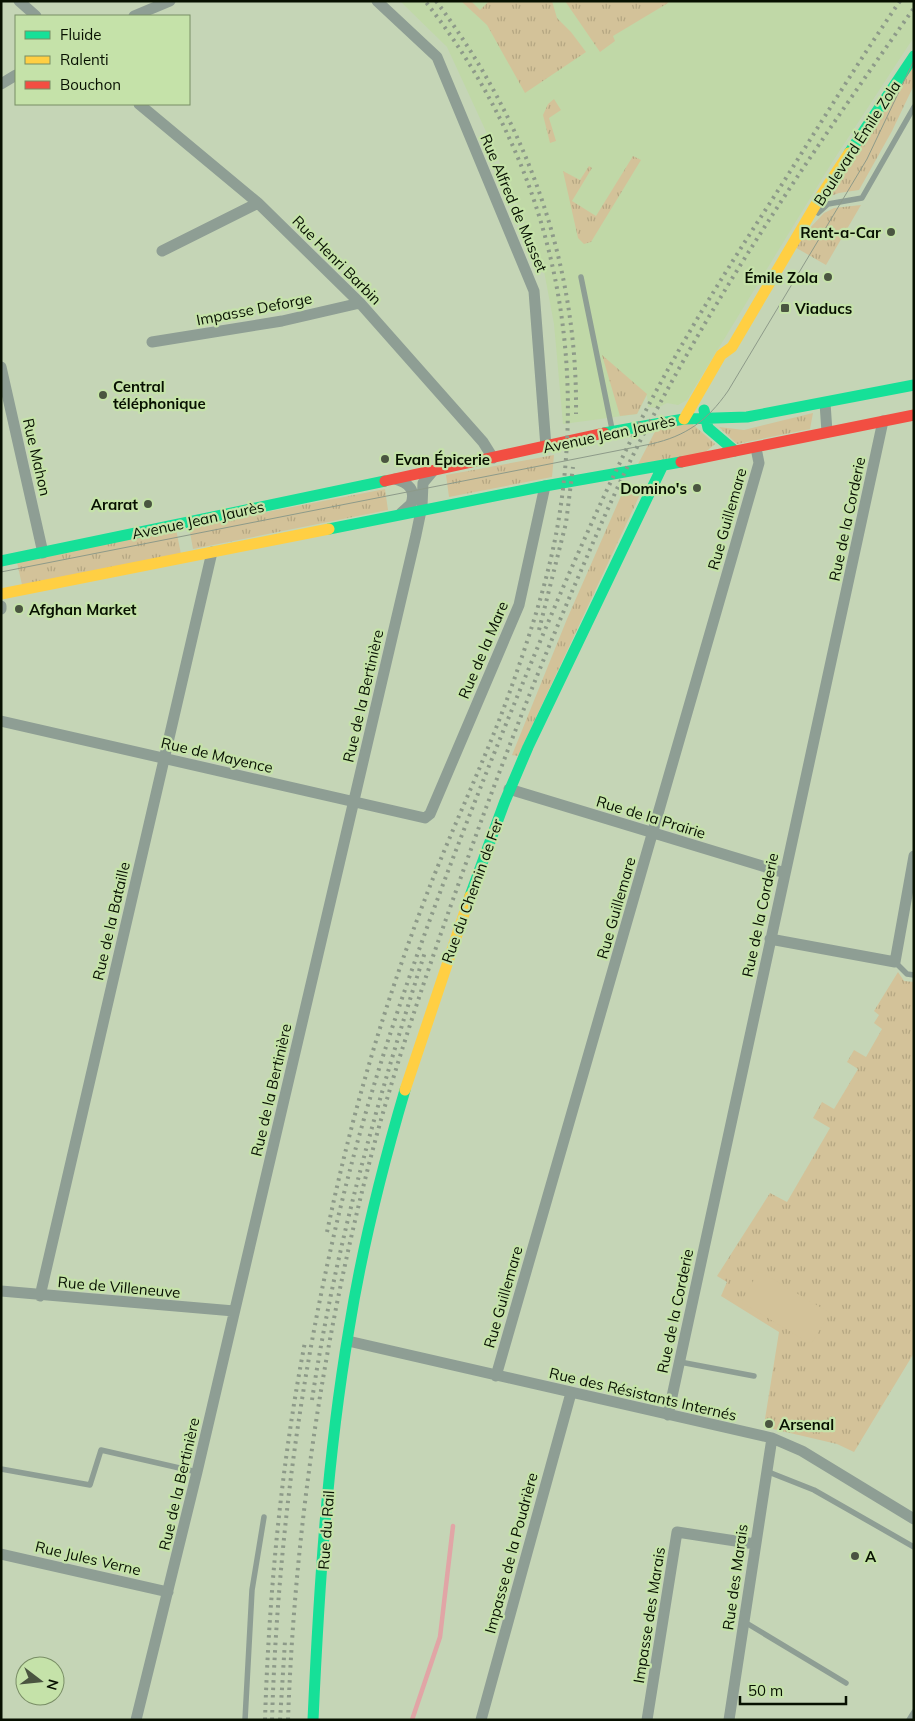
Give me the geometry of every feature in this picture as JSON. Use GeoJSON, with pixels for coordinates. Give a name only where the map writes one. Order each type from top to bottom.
{"type":"FeatureCollection","features":[{"type":"Feature","properties":{"kind":"main road","name":"Boulevard Émile Zola"},"geometry":{"type":"LineString","coordinates":[[684,419],[721,356],[732,346],[802,232],[822,194],[914,56]]}},
{"type":"Feature","properties":{"kind":"main road","name":"Boulevard Émile Zola"},"geometry":{"type":"LineString","coordinates":[[704,418],[705,402],[730,360],[732,346]]}},
{"type":"Feature","properties":{"kind":"main road","name":"Avenue Jean Jaurès"},"geometry":{"type":"LineString","coordinates":[[1,561],[546,447],[613,431],[684,419],[747,417],[825,405],[914,385]]}},
{"type":"Feature","properties":{"kind":"main road"},"geometry":{"type":"LineString","coordinates":[[1,594],[545,486],[756,448],[914,415]]}},
{"type":"Feature","properties":{"kind":"main road"},"geometry":{"type":"LineString","coordinates":[[704,418],[713,434],[735,451]]}},
{"type":"Feature","properties":{"kind":"main road","name":"Rue du Chemin de Fer"},"geometry":{"type":"LineString","coordinates":[[348,1341],[359,1274],[386,1156],[416,1052],[456,934],[509,789],[596,598],[662,465]]}},
{"type":"Feature","properties":{"kind":"main road","name":"Rue du Rail"},"geometry":{"type":"LineString","coordinates":[[313,1720],[334,1432],[348,1341]]}},
{"type":"Feature","properties":{"kind":"street"},"geometry":{"type":"LineString","coordinates":[[19,1],[35,15]]}},
{"type":"Feature","properties":{"kind":"street"},"geometry":{"type":"LineString","coordinates":[[136,15],[170,1]]}},
{"type":"Feature","properties":{"kind":"street","name":"Rue Alfred de Musset"},"geometry":{"type":"LineString","coordinates":[[377,1],[437,57],[534,291],[546,447]]}},
{"type":"Feature","properties":{"kind":"street"},"geometry":{"type":"LineString","coordinates":[[1,84],[15,75]]}},
{"type":"Feature","properties":{"kind":"street","name":"Rue Henri Barbin"},"geometry":{"type":"LineString","coordinates":[[140,105],[258,203],[360,303],[483,442],[493,458]]}},
{"type":"Feature","properties":{"kind":"street"},"geometry":{"type":"LineString","coordinates":[[162,251],[258,203]]}},
{"type":"Feature","properties":{"kind":"street","name":"Impasse Deforge"},"geometry":{"type":"LineString","coordinates":[[152,342],[282,321],[360,303]]}},
{"type":"Feature","properties":{"kind":"street","name":"Rue Mahon"},"geometry":{"type":"LineString","coordinates":[[1,367],[43,552]]}},
{"type":"Feature","properties":{"kind":"street"},"geometry":{"type":"LineString","coordinates":[[827,432],[825,405],[914,391]]}},
{"type":"Feature","properties":{"kind":"street","name":"Rue de la Corderie"},"geometry":{"type":"LineString","coordinates":[[668,1415],[884,421]]}},
{"type":"Feature","properties":{"kind":"street","name":"Rue Guillemare"},"geometry":{"type":"LineString","coordinates":[[496,1376],[759,463],[756,448]]}},
{"type":"Feature","properties":{"kind":"street","name":"Rue de la Bertinière"},"geometry":{"type":"LineString","coordinates":[[136,1720],[197,1472],[422,510],[424,481],[435,470]]}},
{"type":"Feature","properties":{"kind":"street"},"geometry":{"type":"LineString","coordinates":[[394,479],[409,485],[413,500],[406,511],[395,516]]}},
{"type":"Feature","properties":{"kind":"street","name":"Rue de la Mare"},"geometry":{"type":"LineString","coordinates":[[425,818],[430,814],[519,605],[545,486]]}},
{"type":"Feature","properties":{"kind":"street","name":"Rue de la Bataille"},"geometry":{"type":"LineString","coordinates":[[40,1296],[212,552]]}},
{"type":"Feature","properties":{"kind":"street","name":"Rue de Mayence"},"geometry":{"type":"LineString","coordinates":[[1,721],[425,818]]}},
{"type":"Feature","properties":{"kind":"street","name":"Rue de la Prairie"},"geometry":{"type":"LineString","coordinates":[[509,789],[785,873]]}},
{"type":"Feature","properties":{"kind":"street"},"geometry":{"type":"LineString","coordinates":[[770,939],[895,962],[914,856]]}},
{"type":"Feature","properties":{"kind":"street","name":"Rue de Villeneuve"},"geometry":{"type":"LineString","coordinates":[[1,1291],[40,1296],[234,1311]]}},
{"type":"Feature","properties":{"kind":"street","name":"Rue des Résistants Internés"},"geometry":{"type":"LineString","coordinates":[[348,1341],[772,1438],[802,1451],[914,1518]]}},
{"type":"Feature","properties":{"kind":"street","name":"Impasse de la Poudrière"},"geometry":{"type":"LineString","coordinates":[[481,1720],[571,1393]]}},
{"type":"Feature","properties":{"kind":"street","name":"Rue des Marais"},"geometry":{"type":"LineString","coordinates":[[729,1720],[754,1544],[772,1438]]}},
{"type":"Feature","properties":{"kind":"street","name":"Impasse des Marais"},"geometry":{"type":"LineString","coordinates":[[647,1720],[677,1532],[754,1544]]}},
{"type":"Feature","properties":{"kind":"street","name":"Rue Jules Verne"},"geometry":{"type":"LineString","coordinates":[[1,1554],[168,1592]]}},
{"type":"Feature","properties":{"kind":"lane","name":"Boulevard Émile Zola"},"geometry":{"type":"LineString","coordinates":[[802,232],[828,204],[862,198],[914,107]]}},
{"type":"Feature","properties":{"kind":"lane"},"geometry":{"type":"LineString","coordinates":[[581,277],[613,431]]}},
{"type":"Feature","properties":{"kind":"lane"},"geometry":{"type":"LineString","coordinates":[[895,962],[907,974],[914,975]]}},
{"type":"Feature","properties":{"kind":"lane"},"geometry":{"type":"LineString","coordinates":[[680,1362],[754,1376]]}},
{"type":"Feature","properties":{"kind":"lane"},"geometry":{"type":"LineString","coordinates":[[1,1470],[90,1485],[101,1450],[197,1472]]}},
{"type":"Feature","properties":{"kind":"lane"},"geometry":{"type":"LineString","coordinates":[[766,1471],[814,1490],[914,1547]]}},
{"type":"Feature","properties":{"kind":"lane"},"geometry":{"type":"LineString","coordinates":[[245,1720],[252,1590],[264,1516]]}},
{"type":"Feature","properties":{"kind":"lane"},"geometry":{"type":"LineString","coordinates":[[743,1621],[846,1683]]}},
{"type":"Feature","properties":{"kind":"lane"},"geometry":{"type":"LineString","coordinates":[[909,1720],[914,1712]]}},
{"type":"Feature","properties":{"kind":"shaded area"},"geometry":{"type":"Polygon","coordinates":[[[400,1],[914,1],[914,37],[831,164],[687,400],[678,405],[667,403],[657,408],[648,407],[647,395],[637,414],[563,424],[554,324],[544,271],[495,151],[447,47],[400,1]]]}},
{"type":"Feature","properties":{"kind":"green space"},"geometry":{"type":"Polygon","coordinates":[[[461,1],[471,1],[480,10],[489,1],[552,1],[557,18],[571,32],[586,52],[525,93],[487,25],[461,1]]]}},
{"type":"Feature","properties":{"kind":"green space"},"geometry":{"type":"Polygon","coordinates":[[[565,1],[668,1],[668,3],[613,36],[615,41],[600,52],[565,1]]]}},
{"type":"Feature","properties":{"kind":"green space"},"geometry":{"type":"Polygon","coordinates":[[[914,65],[914,85],[892,131],[859,190],[839,193],[825,198],[914,65]]]}},
{"type":"Feature","properties":{"kind":"green space"},"geometry":{"type":"Polygon","coordinates":[[[554,99],[561,110],[549,118],[556,141],[550,143],[543,115],[548,104],[554,99]]]}},
{"type":"Feature","properties":{"kind":"green space"},"geometry":{"type":"Polygon","coordinates":[[[633,156],[641,160],[591,242],[584,244],[578,238],[563,171],[580,180],[589,166],[592,168],[572,201],[596,216],[633,156]]]}},
{"type":"Feature","properties":{"kind":"green space"},"geometry":{"type":"Polygon","coordinates":[[[861,205],[826,265],[793,246],[824,213],[834,208],[861,205]]]}},
{"type":"Feature","properties":{"kind":"green space"},"geometry":{"type":"Polygon","coordinates":[[[602,355],[647,394],[637,414],[620,416],[602,355]]]}},
{"type":"Feature","properties":{"kind":"green space"},"geometry":{"type":"Polygon","coordinates":[[[813,413],[810,429],[737,444],[719,427],[744,430],[813,413]]]}},
{"type":"Feature","properties":{"kind":"green space"},"geometry":{"type":"Polygon","coordinates":[[[687,419],[715,444],[696,460],[635,470],[660,422],[687,419]]]}},
{"type":"Feature","properties":{"kind":"green space"},"geometry":{"type":"Polygon","coordinates":[[[554,455],[552,477],[449,497],[446,475],[554,455]]]}},
{"type":"Feature","properties":{"kind":"green space"},"geometry":{"type":"Polygon","coordinates":[[[644,486],[518,756],[512,755],[567,619],[624,489],[644,486]]]}},
{"type":"Feature","properties":{"kind":"green space"},"geometry":{"type":"Polygon","coordinates":[[[385,489],[388,510],[193,549],[189,527],[385,489]]]}},
{"type":"Feature","properties":{"kind":"green space"},"geometry":{"type":"Polygon","coordinates":[[[176,529],[181,554],[22,585],[17,562],[176,529]]]}},
{"type":"Feature","properties":{"kind":"green space"},"geometry":{"type":"Polygon","coordinates":[[[898,972],[904,981],[914,982],[914,1353],[854,1452],[837,1444],[773,1429],[774,1421],[765,1419],[779,1332],[721,1296],[727,1282],[717,1276],[770,1193],[787,1202],[830,1128],[813,1118],[822,1102],[834,1109],[858,1069],[847,1062],[854,1050],[866,1057],[882,1029],[874,1023],[879,1015],[874,1011],[898,972]]]}},
{"type":"Feature","properties":{"kind":"green space"},"geometry":{"type":"Polygon","coordinates":[[[759,1271],[830,1313],[811,1344],[741,1302],[759,1271]]]}},
{"type":"Feature","properties":{"kind":"waterway"},"geometry":{"type":"LineString","coordinates":[[412,1720],[440,1637],[453,1526]]}},
{"type":"Feature","properties":{"kind":"tram line"},"geometry":{"type":"LineString","coordinates":[[1,572],[651,444],[685,432],[704,419],[728,391],[867,159],[914,60]]}},
{"type":"Feature","properties":{"kind":"railway"},"geometry":{"type":"LineString","coordinates":[[327,1232],[357,1105],[395,981],[435,873],[509,694],[539,603],[556,534],[567,442],[567,374],[560,307],[546,242],[526,178],[499,117],[465,58],[425,1]]}},
{"type":"Feature","properties":{"kind":"railway"},"geometry":{"type":"LineString","coordinates":[[436,1],[468,47],[496,95],[520,145],[540,196],[556,249],[568,303],[574,358],[576,414]]}},
{"type":"Feature","properties":{"kind":"railway"},"geometry":{"type":"LineString","coordinates":[[272,1720],[275,1647],[288,1500],[298,1427],[323,1283],[358,1140],[386,1046],[434,908],[487,771],[554,607],[590,526],[645,413],[680,347],[719,283],[900,1]]}},
{"type":"Feature","properties":{"kind":"railway"},"geometry":{"type":"LineString","coordinates":[[288,1720],[292,1646],[306,1498],[316,1424],[342,1278],[377,1134],[401,1054],[483,816],[531,691],[570,597],[609,505],[648,426],[686,356],[747,254],[846,105],[914,8]]}},
{"type":"Feature","properties":{"kind":"railway"},"geometry":{"type":"LineString","coordinates":[[539,630],[566,523],[573,467]]}},
{"type":"Feature","properties":{"kind":"railway"},"geometry":{"type":"LineString","coordinates":[[312,1400],[333,1286],[359,1174],[425,952]]}},
{"type":"Feature","properties":{"kind":"railway"},"geometry":{"type":"LineString","coordinates":[[265,1720],[273,1578],[278,1530],[289,1436],[305,1342]]}},
{"type":"Feature","properties":{"kind":"railway"},"geometry":{"type":"LineString","coordinates":[[280,1720],[285,1641]]}},
{"type":"Feature","properties":{"kind":"traffic: fast"},"geometry":{"type":"LineString","coordinates":[[849,153],[914,56]]}},
{"type":"Feature","properties":{"kind":"traffic: fast"},"geometry":{"type":"LineString","coordinates":[[604,433],[684,419],[747,417],[914,385]]}},
{"type":"Feature","properties":{"kind":"traffic: fast"},"geometry":{"type":"LineString","coordinates":[[704,410],[708,428],[735,451]]}},
{"type":"Feature","properties":{"kind":"traffic: fast"},"geometry":{"type":"LineString","coordinates":[[329,529],[545,486],[681,462]]}},
{"type":"Feature","properties":{"kind":"traffic: fast"},"geometry":{"type":"LineString","coordinates":[[470,896],[505,801],[528,747],[663,465]]}},
{"type":"Feature","properties":{"kind":"traffic: fast"},"geometry":{"type":"LineString","coordinates":[[1,561],[385,481]]}},
{"type":"Feature","properties":{"kind":"traffic: fast"},"geometry":{"type":"LineString","coordinates":[[313,1720],[325,1524],[341,1377],[366,1238],[405,1090]]}},
{"type":"Feature","properties":{"kind":"traffic: slow"},"geometry":{"type":"LineString","coordinates":[[684,419],[721,355],[732,347],[822,194],[849,153]]}},
{"type":"Feature","properties":{"kind":"traffic: slow"},"geometry":{"type":"LineString","coordinates":[[1,594],[329,529]]}},
{"type":"Feature","properties":{"kind":"traffic: slow"},"geometry":{"type":"LineString","coordinates":[[405,1090],[470,896]]}},
{"type":"Feature","properties":{"kind":"traffic: jam"},"geometry":{"type":"LineString","coordinates":[[681,462],[914,415]]}},
{"type":"Feature","properties":{"kind":"traffic: jam"},"geometry":{"type":"LineString","coordinates":[[385,481],[604,433]]}},
{"type":"Feature","properties":{"kind":"place","name":"Rent-a-Car"},"geometry":{"type":"Point","coordinates":[891,232]}},
{"type":"Feature","properties":{"kind":"place","name":"Émile Zola"},"geometry":{"type":"Point","coordinates":[828,277]}},
{"type":"Feature","properties":{"kind":"place","name":"Viaducs"},"geometry":{"type":"Point","coordinates":[785,308]}},
{"type":"Feature","properties":{"kind":"place","name":"Central téléphonique"},"geometry":{"type":"Point","coordinates":[103,395]}},
{"type":"Feature","properties":{"kind":"place","name":"Evan Épicerie"},"geometry":{"type":"Point","coordinates":[385,459]}},
{"type":"Feature","properties":{"kind":"place","name":"Domino's"},"geometry":{"type":"Point","coordinates":[697,488]}},
{"type":"Feature","properties":{"kind":"place","name":"Ararat"},"geometry":{"type":"Point","coordinates":[148,504]}},
{"type":"Feature","properties":{"kind":"place","name":"Afghan Market"},"geometry":{"type":"Point","coordinates":[19,609]}},
{"type":"Feature","properties":{"kind":"place","name":"Arsenal"},"geometry":{"type":"Point","coordinates":[769,1424]}},
{"type":"Feature","properties":{"kind":"place","name":"A"},"geometry":{"type":"Point","coordinates":[855,1556]}}]}
